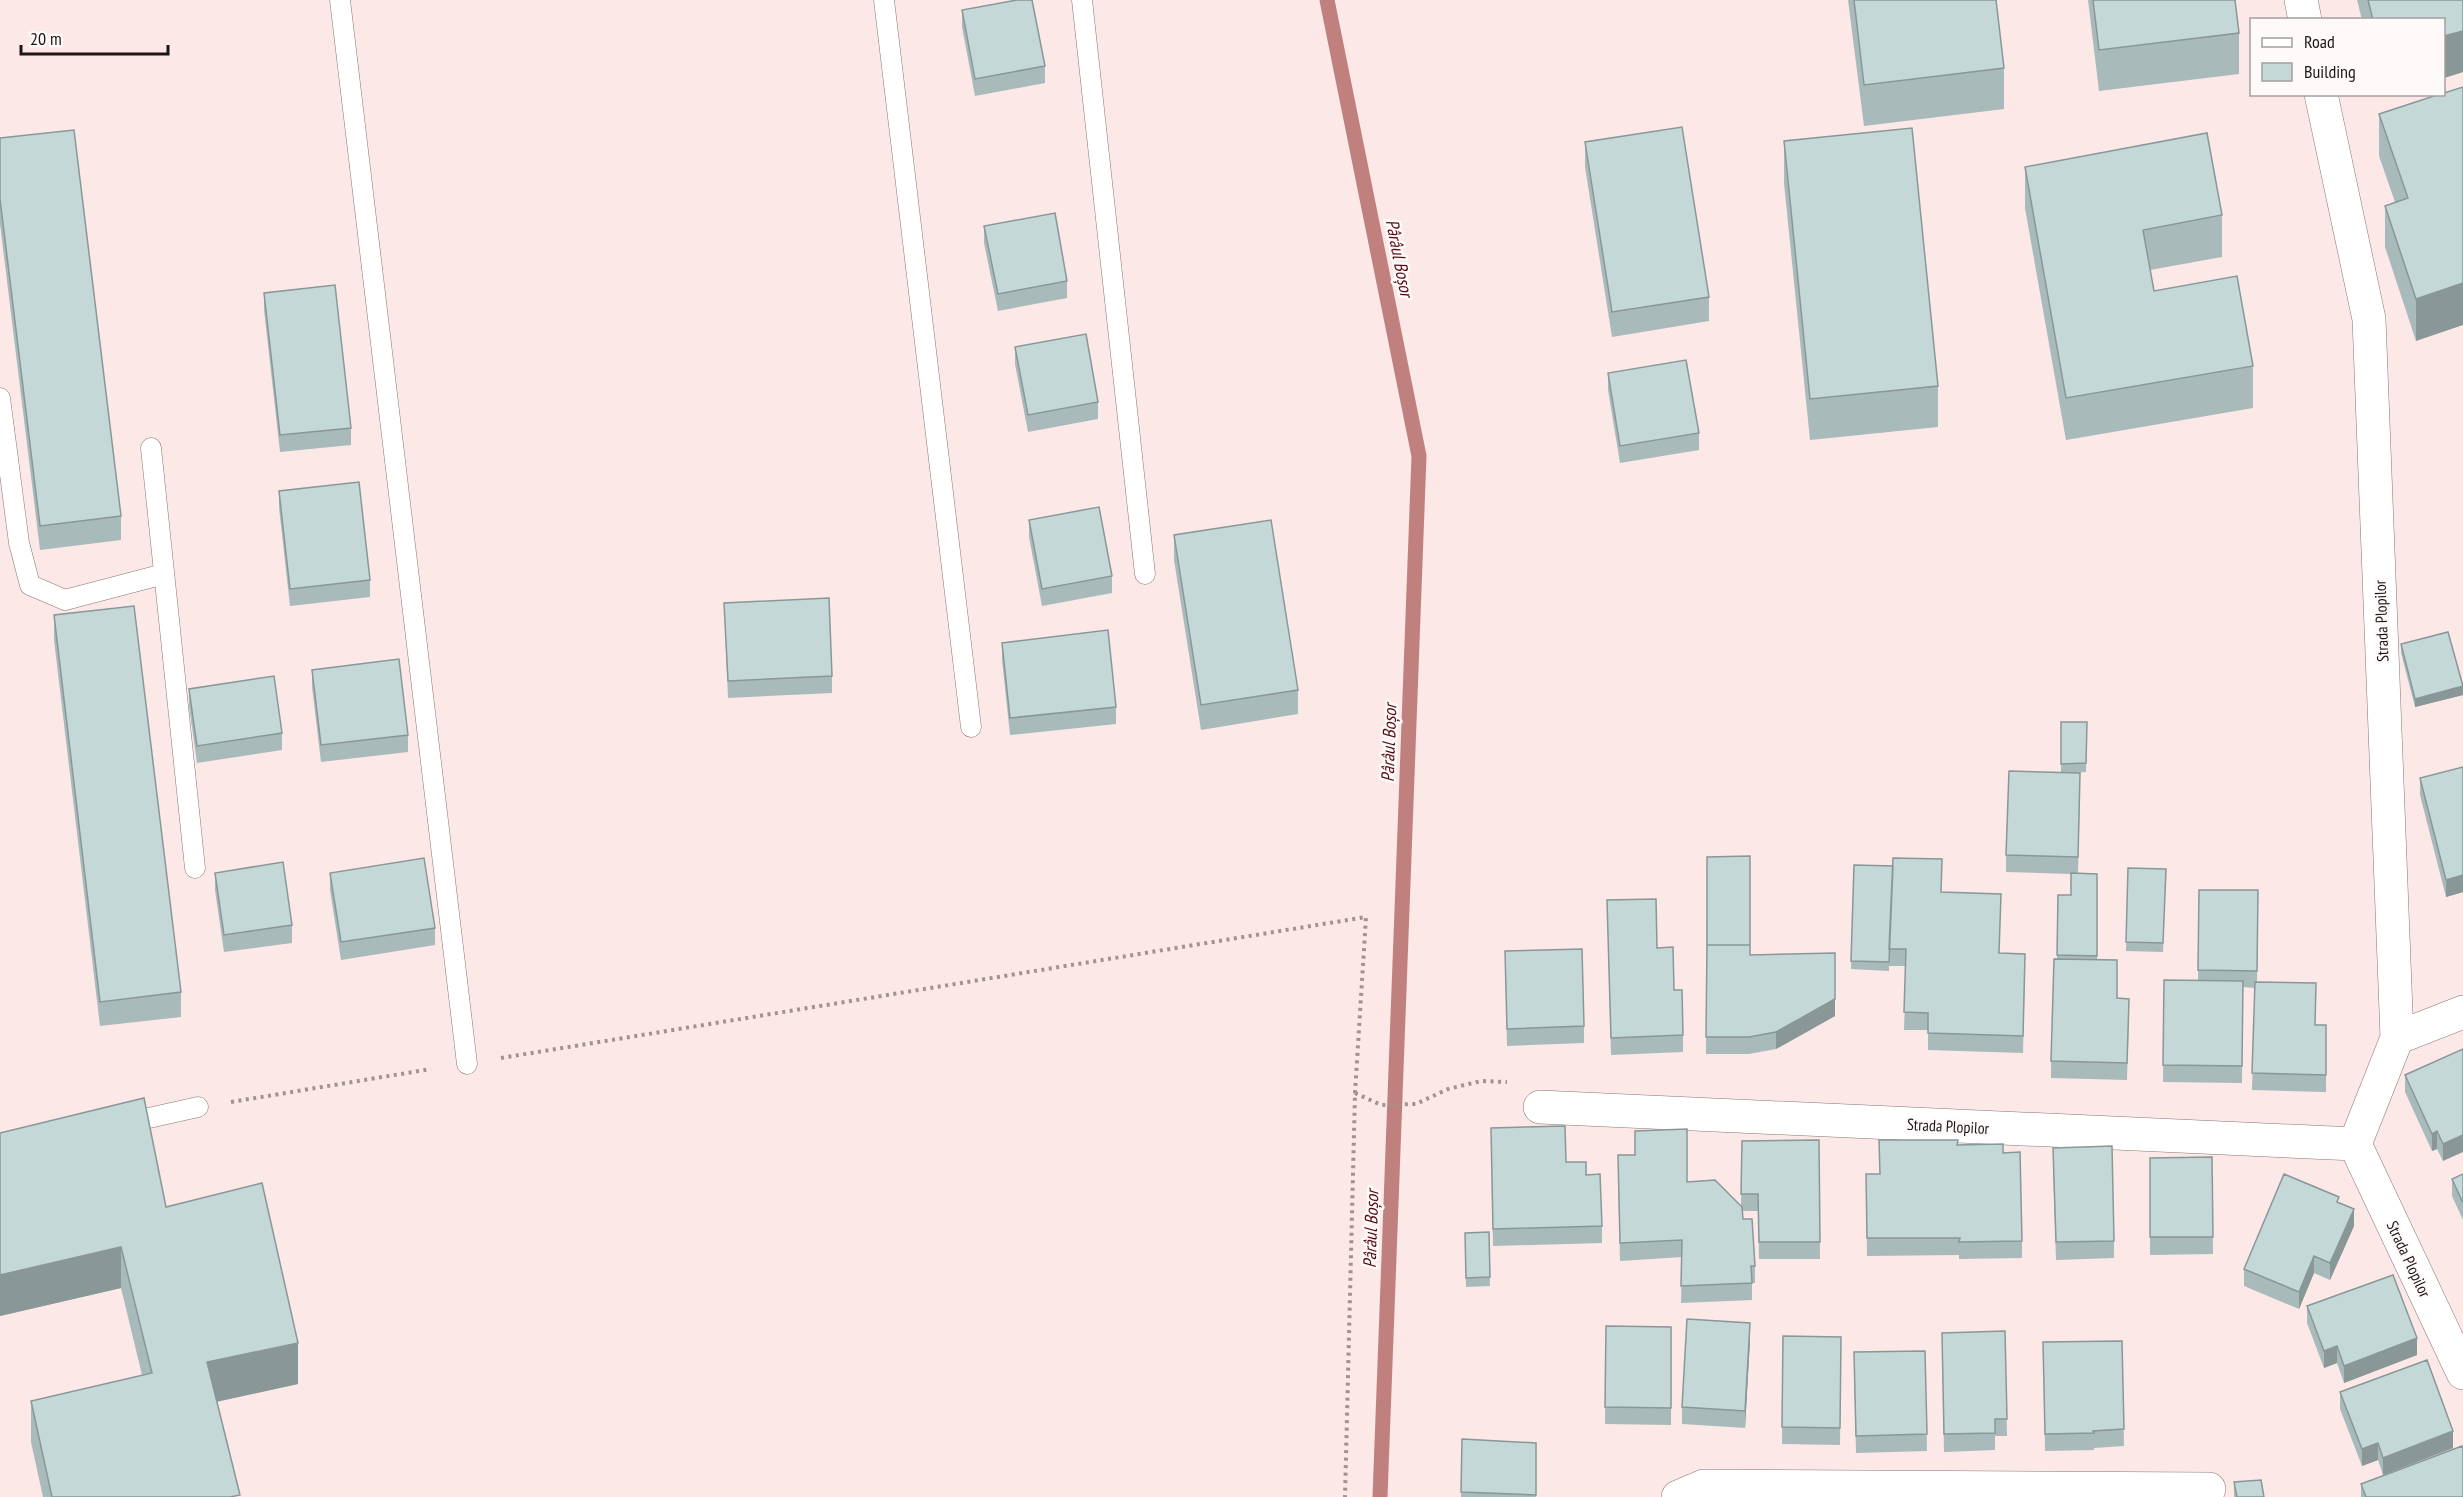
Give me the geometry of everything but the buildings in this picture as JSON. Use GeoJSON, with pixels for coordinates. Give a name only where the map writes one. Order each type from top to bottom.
{"type":"FeatureCollection","features":[{"type":"Feature","properties":{"kind":"street"},"geometry":{"type":"LineString","coordinates":[[2301,0],[2305,18]]}},
{"type":"Feature","properties":{"kind":"street","name":"Strada Plopilor"},"geometry":{"type":"LineString","coordinates":[[2321,96],[2369,319],[2397,1038],[2355,1144],[2463,1373]]}},
{"type":"Feature","properties":{"kind":"street"},"geometry":{"type":"LineString","coordinates":[[2397,1038],[2463,1012]]}},
{"type":"Feature","properties":{"kind":"street","name":"Strada Plopilor"},"geometry":{"type":"LineString","coordinates":[[1540,1107],[2355,1144]]}},
{"type":"Feature","properties":{"kind":"street"},"geometry":{"type":"LineString","coordinates":[[1678,1497],[1704,1486],[2210,1489]]}},
{"type":"Feature","properties":{"kind":"lane"},"geometry":{"type":"LineString","coordinates":[[340,0],[467,1064]]}},
{"type":"Feature","properties":{"kind":"lane"},"geometry":{"type":"LineString","coordinates":[[884,0],[971,727]]}},
{"type":"Feature","properties":{"kind":"lane"},"geometry":{"type":"LineString","coordinates":[[1082,0],[1145,574]]}},
{"type":"Feature","properties":{"kind":"lane"},"geometry":{"type":"LineString","coordinates":[[0,398],[19,543],[30,585],[65,600],[164,574]]}},
{"type":"Feature","properties":{"kind":"lane"},"geometry":{"type":"LineString","coordinates":[[151,448],[195,868]]}},
{"type":"Feature","properties":{"kind":"lane"},"geometry":{"type":"LineString","coordinates":[[105,1127],[198,1107]]}},
{"type":"Feature","properties":{"kind":"path"},"geometry":{"type":"LineString","coordinates":[[198,1107],[1366,917],[1355,1093],[1345,1497]]}},
{"type":"Feature","properties":{"kind":"path"},"geometry":{"type":"LineString","coordinates":[[1355,1093],[1381,1105],[1416,1104],[1448,1089],[1480,1081],[1531,1082],[1540,1107]]}},
{"type":"Feature","properties":{"kind":"waterway","name":"Pârâul Boșor"},"geometry":{"type":"LineString","coordinates":[[1327,0],[1419,456],[1380,1497]]}}]}
